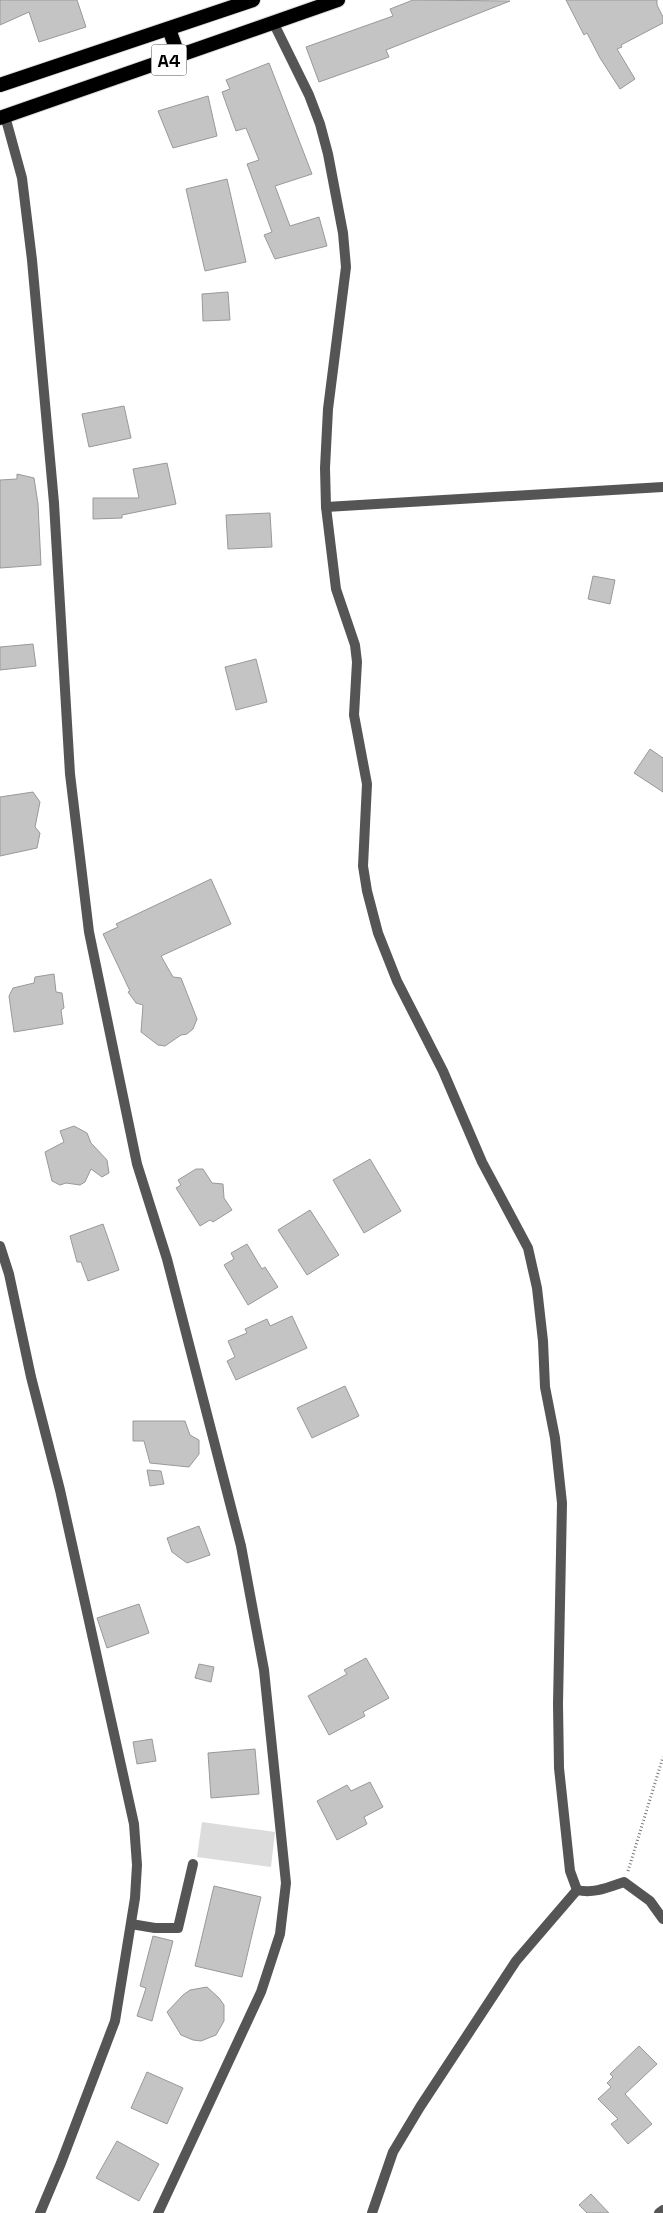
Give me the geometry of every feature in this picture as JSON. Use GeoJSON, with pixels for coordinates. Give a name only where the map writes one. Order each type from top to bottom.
{"type":"FeatureCollection","features":[{"type":"Feature","properties":{"kind":"highway","name":"A4"},"geometry":{"type":"LineString","coordinates":[[0,85],[253,0]]}},
{"type":"Feature","properties":{"kind":"highway","name":"A4"},"geometry":{"type":"LineString","coordinates":[[3,117],[274,24],[338,0]]}},
{"type":"Feature","properties":{"kind":"highway"},"geometry":{"type":"LineString","coordinates":[[169,28],[179,57]]}},
{"type":"Feature","properties":{"kind":"street"},"geometry":{"type":"LineString","coordinates":[[274,24],[309,95],[320,124],[328,154],[343,232],[346,267],[328,409],[324,468],[326,507],[336,589],[355,645],[357,662],[354,715],[367,784],[363,866],[372,914],[397,980],[443,1070],[482,1162],[528,1248],[537,1288],[543,1341],[545,1386],[555,1438],[562,1503],[558,1704],[559,1768],[570,1871],[577,1890]]}},
{"type":"Feature","properties":{"kind":"street"},"geometry":{"type":"LineString","coordinates":[[3,117],[22,178],[32,260],[54,503],[70,774],[89,932],[137,1164],[167,1260],[241,1546],[264,1670],[286,1883],[280,1934],[261,1992],[158,2213]]}},
{"type":"Feature","properties":{"kind":"street"},"geometry":{"type":"LineString","coordinates":[[326,507],[663,487]]}},
{"type":"Feature","properties":{"kind":"street"},"geometry":{"type":"LineString","coordinates":[[0,1246],[9,1274],[31,1377],[60,1490],[134,1824],[137,1865],[131,1924],[115,2021],[40,2213]]}},
{"type":"Feature","properties":{"kind":"street"},"geometry":{"type":"LineString","coordinates":[[131,1924],[155,1928],[178,1928],[193,1864]]}},
{"type":"Feature","properties":{"kind":"street"},"geometry":{"type":"LineString","coordinates":[[577,1890],[590,1892],[624,1882],[650,1901],[663,1919]]}},
{"type":"Feature","properties":{"kind":"street"},"geometry":{"type":"LineString","coordinates":[[372,2213],[392,2152],[516,1961],[577,1890]]}},
{"type":"Feature","properties":{"kind":"street"},"geometry":{"type":"LineString","coordinates":[[659,2213],[663,2210]]}},
{"type":"Feature","properties":{"kind":"path"},"geometry":{"type":"LineString","coordinates":[[624,1882],[663,1757]]}},
{"type":"Feature","properties":{"kind":"shaded area"},"geometry":{"type":"Polygon","coordinates":[[[202,1822],[275,1832],[271,1867],[197,1857],[202,1822]]]}},
{"type":"Feature","properties":{"kind":"building"},"geometry":{"type":"Polygon","coordinates":[[[0,0],[77,0],[86,27],[39,42],[29,12],[0,25],[0,0]]]}},
{"type":"Feature","properties":{"kind":"building"},"geometry":{"type":"Polygon","coordinates":[[[413,0],[510,1],[386,50],[389,57],[319,82],[306,47],[393,16],[390,9],[413,0]]]}},
{"type":"Feature","properties":{"kind":"building"},"geometry":{"type":"Polygon","coordinates":[[[566,0],[657,0],[657,5],[663,17],[663,23],[621,45],[622,47],[617,49],[635,79],[620,89],[587,33],[584,35],[566,0]]]}},
{"type":"Feature","properties":{"kind":"building"},"geometry":{"type":"Polygon","coordinates":[[[269,63],[312,174],[275,186],[290,226],[319,217],[327,246],[275,259],[264,235],[272,232],[247,164],[259,160],[246,128],[236,131],[222,92],[230,89],[226,80],[269,63]]]}},
{"type":"Feature","properties":{"kind":"building"},"geometry":{"type":"Polygon","coordinates":[[[208,96],[217,136],[173,148],[158,111],[208,96]]]}},
{"type":"Feature","properties":{"kind":"building"},"geometry":{"type":"Polygon","coordinates":[[[227,179],[246,262],[205,271],[186,189],[227,179]]]}},
{"type":"Feature","properties":{"kind":"building"},"geometry":{"type":"Polygon","coordinates":[[[228,292],[230,320],[203,321],[202,294],[228,292]]]}},
{"type":"Feature","properties":{"kind":"building"},"geometry":{"type":"Polygon","coordinates":[[[124,406],[131,438],[89,447],[82,414],[124,406]]]}},
{"type":"Feature","properties":{"kind":"building"},"geometry":{"type":"Polygon","coordinates":[[[167,463],[176,504],[122,515],[122,518],[93,519],[93,498],[139,498],[133,469],[167,463]]]}},
{"type":"Feature","properties":{"kind":"building"},"geometry":{"type":"Polygon","coordinates":[[[17,474],[34,478],[38,504],[41,565],[0,568],[0,480],[17,479],[17,474]]]}},
{"type":"Feature","properties":{"kind":"building"},"geometry":{"type":"Polygon","coordinates":[[[270,513],[272,547],[228,549],[226,515],[270,513]]]}},
{"type":"Feature","properties":{"kind":"building"},"geometry":{"type":"Polygon","coordinates":[[[593,576],[615,580],[610,604],[588,599],[593,576]]]}},
{"type":"Feature","properties":{"kind":"building"},"geometry":{"type":"Polygon","coordinates":[[[33,644],[36,666],[0,670],[0,647],[33,644]]]}},
{"type":"Feature","properties":{"kind":"building"},"geometry":{"type":"Polygon","coordinates":[[[256,659],[267,702],[236,710],[225,667],[256,659]]]}},
{"type":"Feature","properties":{"kind":"building"},"geometry":{"type":"Polygon","coordinates":[[[650,749],[663,758],[663,792],[634,773],[650,749]]]}},
{"type":"Feature","properties":{"kind":"building"},"geometry":{"type":"Polygon","coordinates":[[[33,792],[40,802],[35,827],[40,833],[37,848],[0,856],[0,797],[33,792]]]}},
{"type":"Feature","properties":{"kind":"building"},"geometry":{"type":"Polygon","coordinates":[[[211,879],[231,924],[161,956],[173,977],[181,978],[197,1019],[193,1029],[187,1034],[181,1035],[165,1046],[158,1045],[141,1032],[143,1005],[136,1003],[128,992],[130,991],[103,934],[118,927],[116,924],[211,879]]]}},
{"type":"Feature","properties":{"kind":"building"},"geometry":{"type":"Polygon","coordinates":[[[54,974],[56,992],[62,993],[64,1008],[61,1010],[63,1024],[14,1032],[9,996],[13,988],[34,983],[35,977],[54,974]]]}},
{"type":"Feature","properties":{"kind":"building"},"geometry":{"type":"Polygon","coordinates":[[[74,1126],[87,1133],[91,1143],[107,1160],[109,1173],[102,1177],[91,1169],[85,1182],[80,1185],[66,1183],[60,1185],[52,1181],[45,1152],[64,1142],[60,1131],[74,1126]]]}},
{"type":"Feature","properties":{"kind":"building"},"geometry":{"type":"Polygon","coordinates":[[[370,1159],[401,1211],[364,1233],[333,1180],[370,1159]]]}},
{"type":"Feature","properties":{"kind":"building"},"geometry":{"type":"Polygon","coordinates":[[[196,1169],[203,1169],[212,1183],[223,1184],[224,1198],[232,1210],[213,1222],[210,1220],[200,1226],[176,1188],[181,1185],[178,1180],[196,1169]]]}},
{"type":"Feature","properties":{"kind":"building"},"geometry":{"type":"Polygon","coordinates":[[[310,1210],[339,1255],[307,1275],[278,1230],[310,1210]]]}},
{"type":"Feature","properties":{"kind":"building"},"geometry":{"type":"Polygon","coordinates":[[[103,1224],[119,1270],[88,1281],[81,1262],[77,1262],[70,1236],[103,1224]]]}},
{"type":"Feature","properties":{"kind":"building"},"geometry":{"type":"Polygon","coordinates":[[[247,1244],[262,1269],[265,1267],[278,1287],[248,1305],[224,1265],[234,1259],[231,1253],[247,1244]]]}},
{"type":"Feature","properties":{"kind":"building"},"geometry":{"type":"Polygon","coordinates":[[[292,1316],[307,1348],[236,1380],[227,1361],[235,1357],[228,1341],[247,1333],[245,1329],[267,1319],[270,1326],[292,1316]]]}},
{"type":"Feature","properties":{"kind":"building"},"geometry":{"type":"Polygon","coordinates":[[[345,1386],[359,1416],[312,1438],[297,1408],[345,1386]]]}},
{"type":"Feature","properties":{"kind":"building"},"geometry":{"type":"Polygon","coordinates":[[[133,1421],[185,1421],[190,1435],[199,1440],[199,1454],[189,1467],[150,1463],[144,1441],[133,1441],[133,1421]]]}},
{"type":"Feature","properties":{"kind":"building"},"geometry":{"type":"Polygon","coordinates":[[[147,1470],[161,1471],[164,1484],[150,1486],[147,1470]]]}},
{"type":"Feature","properties":{"kind":"building"},"geometry":{"type":"Polygon","coordinates":[[[199,1526],[210,1555],[187,1563],[172,1552],[167,1538],[199,1526]]]}},
{"type":"Feature","properties":{"kind":"building"},"geometry":{"type":"Polygon","coordinates":[[[139,1604],[149,1633],[107,1648],[97,1618],[139,1604]]]}},
{"type":"Feature","properties":{"kind":"building"},"geometry":{"type":"Polygon","coordinates":[[[366,1658],[389,1698],[363,1712],[365,1716],[329,1735],[308,1696],[347,1674],[344,1670],[366,1658]]]}},
{"type":"Feature","properties":{"kind":"building"},"geometry":{"type":"Polygon","coordinates":[[[199,1664],[214,1667],[211,1682],[195,1678],[199,1664]]]}},
{"type":"Feature","properties":{"kind":"building"},"geometry":{"type":"Polygon","coordinates":[[[152,1739],[156,1761],[137,1764],[133,1742],[152,1739]]]}},
{"type":"Feature","properties":{"kind":"building"},"geometry":{"type":"Polygon","coordinates":[[[255,1749],[259,1794],[211,1798],[208,1753],[255,1749]]]}},
{"type":"Feature","properties":{"kind":"building"},"geometry":{"type":"Polygon","coordinates":[[[370,1782],[383,1807],[364,1817],[367,1824],[337,1840],[317,1801],[347,1785],[351,1791],[370,1782]]]}},
{"type":"Feature","properties":{"kind":"building"},"geometry":{"type":"Polygon","coordinates":[[[214,1886],[261,1897],[242,1977],[195,1966],[214,1886]]]}},
{"type":"Feature","properties":{"kind":"building"},"geometry":{"type":"Polygon","coordinates":[[[153,1936],[173,1941],[152,2021],[137,2016],[146,1988],[140,1986],[153,1936]]]}},
{"type":"Feature","properties":{"kind":"building"},"geometry":{"type":"Polygon","coordinates":[[[207,1987],[224,2005],[224,2021],[216,2035],[201,2041],[193,2040],[181,2035],[167,2012],[190,1990],[207,1987]]]}},
{"type":"Feature","properties":{"kind":"building"},"geometry":{"type":"Polygon","coordinates":[[[639,2046],[657,2064],[625,2094],[652,2124],[628,2144],[611,2124],[618,2119],[598,2099],[611,2087],[607,2083],[613,2077],[610,2074],[639,2046]]]}},
{"type":"Feature","properties":{"kind":"building"},"geometry":{"type":"Polygon","coordinates":[[[147,2072],[183,2088],[167,2124],[131,2108],[147,2072]]]}},
{"type":"Feature","properties":{"kind":"building"},"geometry":{"type":"Polygon","coordinates":[[[117,2141],[159,2164],[139,2201],[96,2178],[117,2141]]]}},
{"type":"Feature","properties":{"kind":"building"},"geometry":{"type":"Polygon","coordinates":[[[591,2194],[609,2213],[587,2213],[579,2205],[591,2194]]]}}]}
